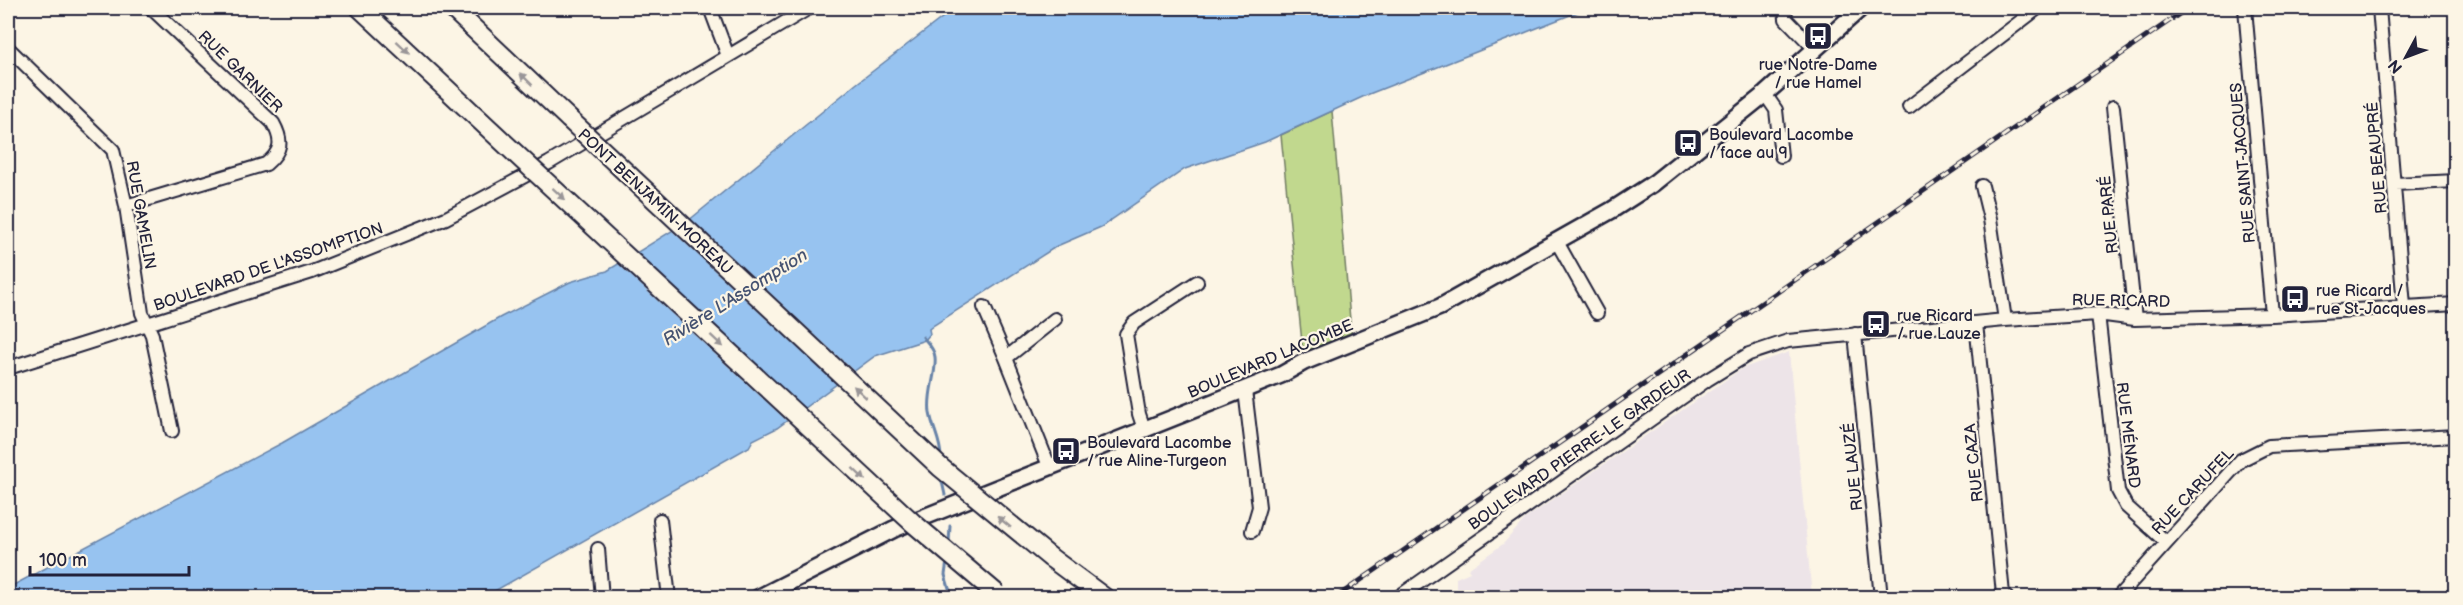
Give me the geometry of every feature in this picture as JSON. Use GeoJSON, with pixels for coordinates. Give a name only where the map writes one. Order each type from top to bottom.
{"type":"FeatureCollection","features":[{"type":"Feature","properties":{"kind":"highway"},"geometry":{"type":"LineString","coordinates":[[360,8],[889,501],[999,596]]}},
{"type":"Feature","properties":{"kind":"highway","name":"PONT BENJAMIN-MOREAU"},"geometry":{"type":"LineString","coordinates":[[452,8],[940,467],[1051,558],[1105,597]]}},
{"type":"Feature","properties":{"kind":"main road","name":"BOULEVARD LACOMBE"},"geometry":{"type":"LineString","coordinates":[[758,597],[882,534],[1245,390],[1440,307],[1557,242],[1654,183],[1765,94],[1861,8]]}},
{"type":"Feature","properties":{"kind":"street","name":"RUE GARNIER"},"geometry":{"type":"LineString","coordinates":[[126,206],[266,164],[280,148],[280,136],[273,123],[151,8]]}},
{"type":"Feature","properties":{"kind":"street"},"geometry":{"type":"LineString","coordinates":[[710,8],[728,56]]}},
{"type":"Feature","properties":{"kind":"street","name":"BOULEVARD DE L'ASSOMPTION"},"geometry":{"type":"LineString","coordinates":[[8,368],[333,264],[446,218],[549,164],[809,8]]}},
{"type":"Feature","properties":{"kind":"street"},"geometry":{"type":"LineString","coordinates":[[1785,8],[1786,19],[1816,50]]}},
{"type":"Feature","properties":{"kind":"street"},"geometry":{"type":"LineString","coordinates":[[1909,107],[2038,8]]}},
{"type":"Feature","properties":{"kind":"street","name":"RUE SAINT-JACQUES"},"geometry":{"type":"LineString","coordinates":[[2245,8],[2272,315]]}},
{"type":"Feature","properties":{"kind":"street","name":"RUE BEAUPRÉ"},"geometry":{"type":"LineString","coordinates":[[2379,8],[2404,306]]}},
{"type":"Feature","properties":{"kind":"street","name":"RUE GAMELIN"},"geometry":{"type":"LineString","coordinates":[[10,56],[107,141],[113,150],[126,206],[142,313],[147,324],[172,431]]}},
{"type":"Feature","properties":{"kind":"street"},"geometry":{"type":"LineString","coordinates":[[1765,94],[1776,110],[1781,156]]}},
{"type":"Feature","properties":{"kind":"street","name":"RUE PARÉ"},"geometry":{"type":"LineString","coordinates":[[2114,108],[2136,319]]}},
{"type":"Feature","properties":{"kind":"street"},"geometry":{"type":"LineString","coordinates":[[2395,184],[2456,181]]}},
{"type":"Feature","properties":{"kind":"street"},"geometry":{"type":"LineString","coordinates":[[1982,186],[1990,219],[2005,320]]}},
{"type":"Feature","properties":{"kind":"street"},"geometry":{"type":"LineString","coordinates":[[1557,242],[1597,313]]}},
{"type":"Feature","properties":{"kind":"street"},"geometry":{"type":"LineString","coordinates":[[1144,429],[1138,414],[1126,334],[1134,323],[1197,282]]}},
{"type":"Feature","properties":{"kind":"street","name":"RUE RICARD"},"geometry":{"type":"LineString","coordinates":[[1788,341],[2005,320],[2098,314],[2136,319],[2272,315],[2456,304]]}},
{"type":"Feature","properties":{"kind":"street"},"geometry":{"type":"LineString","coordinates":[[984,307],[1049,466]]}},
{"type":"Feature","properties":{"kind":"street","name":"RUE MÉNARD"},"geometry":{"type":"LineString","coordinates":[[2098,314],[2118,491],[2126,506],[2166,542]]}},
{"type":"Feature","properties":{"kind":"street"},"geometry":{"type":"LineString","coordinates":[[1006,358],[1055,319]]}},
{"type":"Feature","properties":{"kind":"street","name":"RUE CAZA"},"geometry":{"type":"LineString","coordinates":[[1976,323],[2003,594],[2007,597]]}},
{"type":"Feature","properties":{"kind":"street","name":"RUE LAUZÉ"},"geometry":{"type":"LineString","coordinates":[[1855,334],[1881,597]]}},
{"type":"Feature","properties":{"kind":"street","name":"BOULEVARD PIERRE-LE GARDEUR"},"geometry":{"type":"LineString","coordinates":[[1397,597],[1714,376],[1757,350],[1788,341]]}},
{"type":"Feature","properties":{"kind":"street"},"geometry":{"type":"LineString","coordinates":[[1245,390],[1259,507],[1252,531]]}},
{"type":"Feature","properties":{"kind":"street","name":"RUE CARUFEL"},"geometry":{"type":"LineString","coordinates":[[2117,597],[2241,460],[2255,451],[2269,446],[2456,436]]}},
{"type":"Feature","properties":{"kind":"street"},"geometry":{"type":"LineString","coordinates":[[660,520],[669,597]]}},
{"type":"Feature","properties":{"kind":"street"},"geometry":{"type":"LineString","coordinates":[[598,549],[602,597]]}},
{"type":"Feature","properties":{"kind":"shaded area"},"geometry":{"type":"Polygon","coordinates":[[[1789,352],[1812,597],[1456,597],[1456,578],[1470,572],[1468,569],[1503,544],[1525,519],[1743,368],[1789,352]]]}},
{"type":"Feature","properties":{"kind":"green space"},"geometry":{"type":"Polygon","coordinates":[[[1332,111],[1352,343],[1304,362],[1281,135],[1332,111]]]}},
{"type":"Feature","properties":{"kind":"water","name":"Rivière L'Assomption"},"geometry":{"type":"Polygon","coordinates":[[[955,8],[1588,8],[1369,94],[1265,142],[1185,169],[1101,227],[1057,246],[934,325],[929,329],[930,334],[925,340],[875,356],[777,428],[753,440],[749,447],[484,597],[8,598],[8,588],[282,443],[501,317],[570,282],[607,271],[688,221],[856,84],[955,8]]]}},
{"type":"Feature","properties":{"kind":"pier"},"geometry":{"type":"Polygon","coordinates":[[[689,217],[856,373],[838,386],[670,229],[689,217]]]}},
{"type":"Feature","properties":{"kind":"pier"},"geometry":{"type":"Polygon","coordinates":[[[635,250],[805,409],[788,422],[616,262],[635,250]]]}},
{"type":"Feature","properties":{"kind":"waterway"},"geometry":{"type":"LineString","coordinates":[[923,337],[935,357],[929,405],[941,458]]}},
{"type":"Feature","properties":{"kind":"waterway"},"geometry":{"type":"LineString","coordinates":[[941,477],[945,495]]}},
{"type":"Feature","properties":{"kind":"waterway"},"geometry":{"type":"LineString","coordinates":[[949,543],[950,526]]}},
{"type":"Feature","properties":{"kind":"waterway"},"geometry":{"type":"LineString","coordinates":[[947,561],[945,575],[952,598]]}},
{"type":"Feature","properties":{"kind":"railway"},"geometry":{"type":"LineString","coordinates":[[1335,598],[2188,8]]}},
{"type":"Feature","properties":{"kind":"place","name":"rue Notre-Dame / rue Hamel"},"geometry":{"type":"Point","coordinates":[1818,36]}},
{"type":"Feature","properties":{"kind":"place","name":"Boulevard Lacombe / face au 9"},"geometry":{"type":"Point","coordinates":[1688,143]}},
{"type":"Feature","properties":{"kind":"place","name":"rue Ricard / rue St-Jacques"},"geometry":{"type":"Point","coordinates":[2295,299]}},
{"type":"Feature","properties":{"kind":"place","name":"rue Ricard / rue Lauze"},"geometry":{"type":"Point","coordinates":[1876,324]}},
{"type":"Feature","properties":{"kind":"place","name":"Boulevard Lacombe / rue Aline-Turgeon"},"geometry":{"type":"Point","coordinates":[1066,451]}}]}
